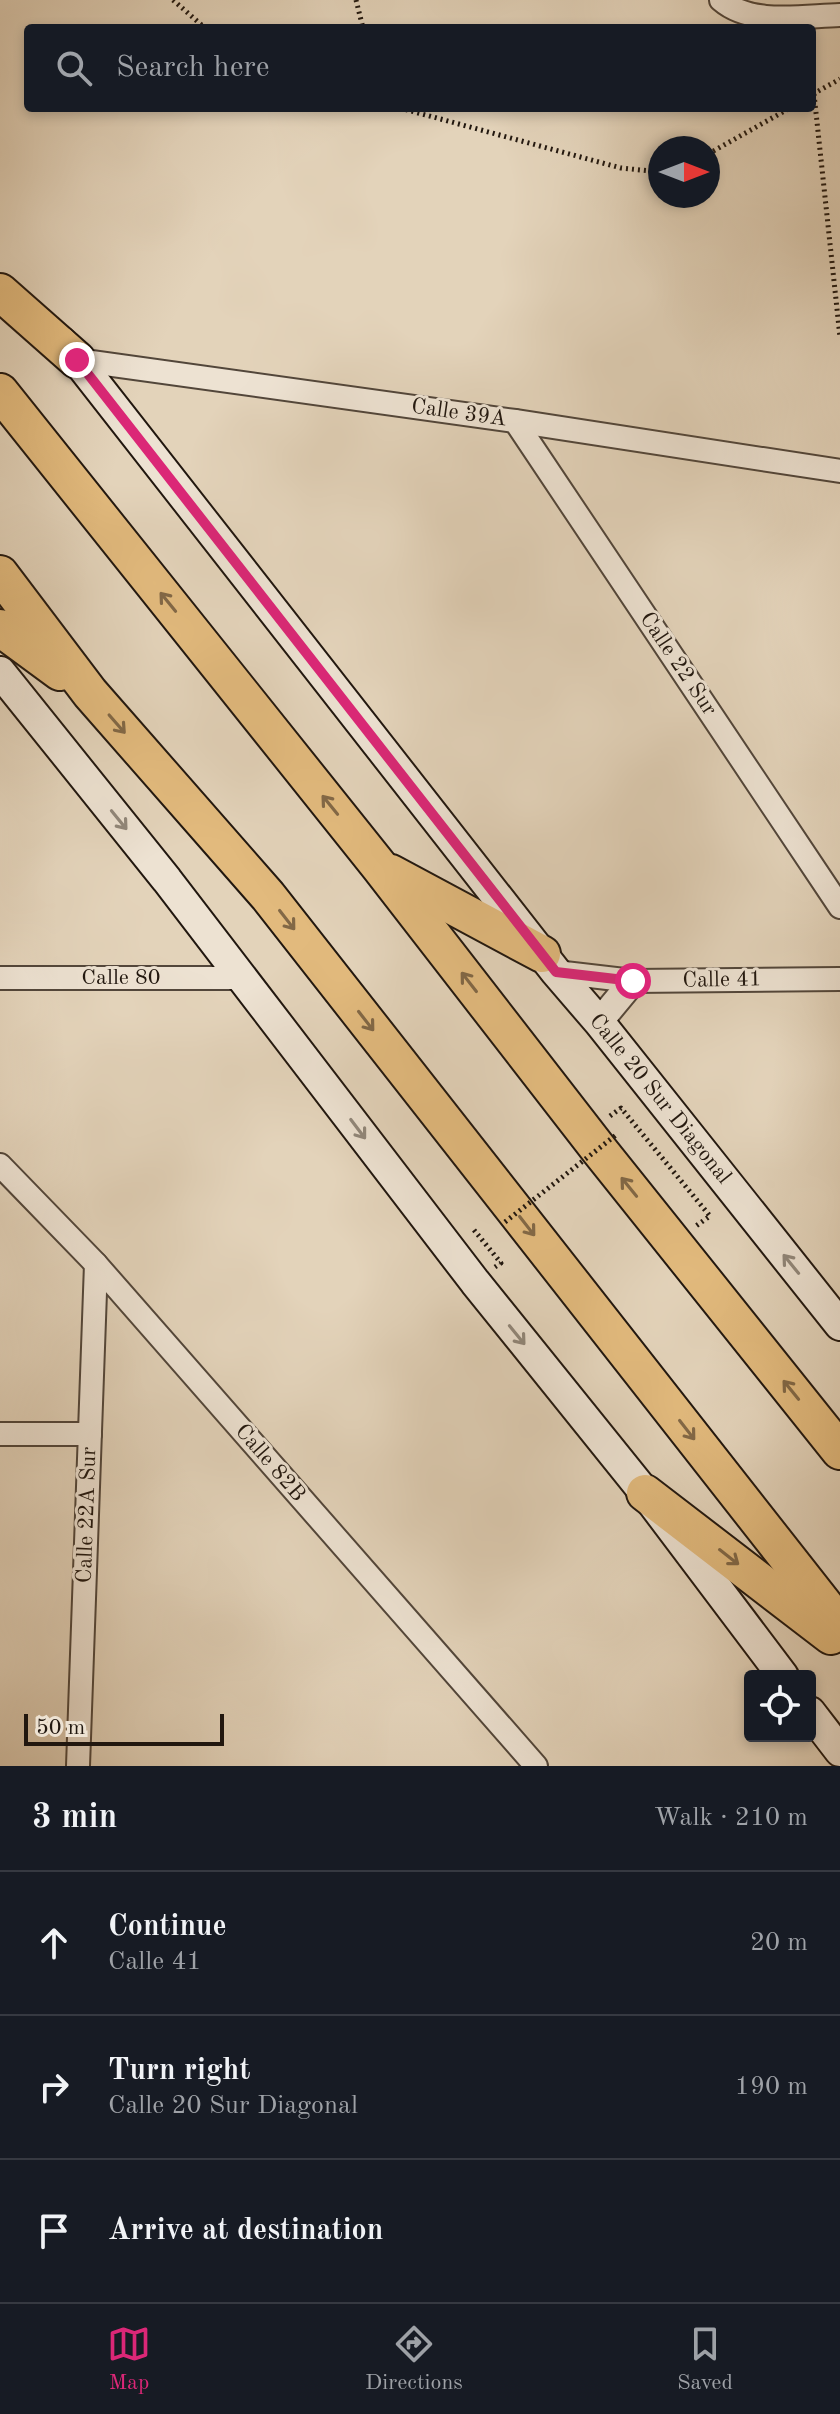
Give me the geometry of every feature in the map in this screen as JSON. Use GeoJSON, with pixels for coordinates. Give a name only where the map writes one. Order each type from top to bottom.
{"type":"FeatureCollection","features":[{"type":"Feature","properties":{"kind":"highway"},"geometry":{"type":"LineString","coordinates":[[0,292],[77,360]]}},
{"type":"Feature","properties":{"kind":"highway"},"geometry":{"type":"LineString","coordinates":[[0,392],[840,1451]]}},
{"type":"Feature","properties":{"kind":"highway"},"geometry":{"type":"LineString","coordinates":[[0,574],[90,693],[268,896],[840,1625]]}},
{"type":"Feature","properties":{"kind":"highway"},"geometry":{"type":"LineString","coordinates":[[0,628],[90,693]]}},
{"type":"Feature","properties":{"kind":"highway"},"geometry":{"type":"LineString","coordinates":[[379,866],[549,963]]}},
{"type":"Feature","properties":{"kind":"highway"},"geometry":{"type":"LineString","coordinates":[[645,1493],[840,1642]]}},
{"type":"Feature","properties":{"kind":"main road","name":"Calle 20 Sur Diagonal"},"geometry":{"type":"LineString","coordinates":[[0,275],[77,360],[549,963],[840,1325]]}},
{"type":"Feature","properties":{"kind":"main road"},"geometry":{"type":"LineString","coordinates":[[0,672],[243,978],[475,1282],[645,1493],[778,1670]]}},
{"type":"Feature","properties":{"kind":"main road"},"geometry":{"type":"LineString","coordinates":[[816,1720],[840,1751]]}},
{"type":"Feature","properties":{"kind":"street"},"geometry":{"type":"LineString","coordinates":[[721,0],[732,10],[752,17],[840,15]]}},
{"type":"Feature","properties":{"kind":"street","name":"Calle 39A"},"geometry":{"type":"LineString","coordinates":[[77,360],[515,421],[832,470]]}},
{"type":"Feature","properties":{"kind":"street","name":"Calle 22 Sur"},"geometry":{"type":"LineString","coordinates":[[515,421],[840,907]]}},
{"type":"Feature","properties":{"kind":"street"},"geometry":{"type":"LineString","coordinates":[[832,470],[840,492]]}},
{"type":"Feature","properties":{"kind":"street","name":"Calle 41"},"geometry":{"type":"LineString","coordinates":[[549,963],[633,981],[840,979]]}},
{"type":"Feature","properties":{"kind":"street","name":"Calle 80"},"geometry":{"type":"LineString","coordinates":[[0,978],[243,978]]}},
{"type":"Feature","properties":{"kind":"street"},"geometry":{"type":"LineString","coordinates":[[599,1022],[633,981]]}},
{"type":"Feature","properties":{"kind":"street","name":"Calle 82B"},"geometry":{"type":"LineString","coordinates":[[0,1165],[96,1264],[536,1766]]}},
{"type":"Feature","properties":{"kind":"street","name":"Calle 22A Sur"},"geometry":{"type":"LineString","coordinates":[[78,1766],[96,1264]]}},
{"type":"Feature","properties":{"kind":"street"},"geometry":{"type":"LineString","coordinates":[[0,1434],[90,1434]]}},
{"type":"Feature","properties":{"kind":"path"},"geometry":{"type":"LineString","coordinates":[[173,0],[200,24]]}},
{"type":"Feature","properties":{"kind":"path"},"geometry":{"type":"LineString","coordinates":[[356,0],[362,24]]}},
{"type":"Feature","properties":{"kind":"path"},"geometry":{"type":"LineString","coordinates":[[816,92],[840,79]]}},
{"type":"Feature","properties":{"kind":"path"},"geometry":{"type":"LineString","coordinates":[[415,112],[621,168],[648,171]]}},
{"type":"Feature","properties":{"kind":"path"},"geometry":{"type":"LineString","coordinates":[[720,147],[783,112]]}},
{"type":"Feature","properties":{"kind":"path"},"geometry":{"type":"LineString","coordinates":[[815,112],[840,337]]}},
{"type":"Feature","properties":{"kind":"path"},"geometry":{"type":"LineString","coordinates":[[505,1222],[616,1135]]}},
{"type":"Feature","properties":{"kind":"path"},"geometry":{"type":"LineString","coordinates":[[473,1229],[482,1240]]}},
{"type":"Feature","properties":{"kind":"route"},"geometry":{"type":"LineString","coordinates":[[77,360],[556,972],[633,981]]}}]}
